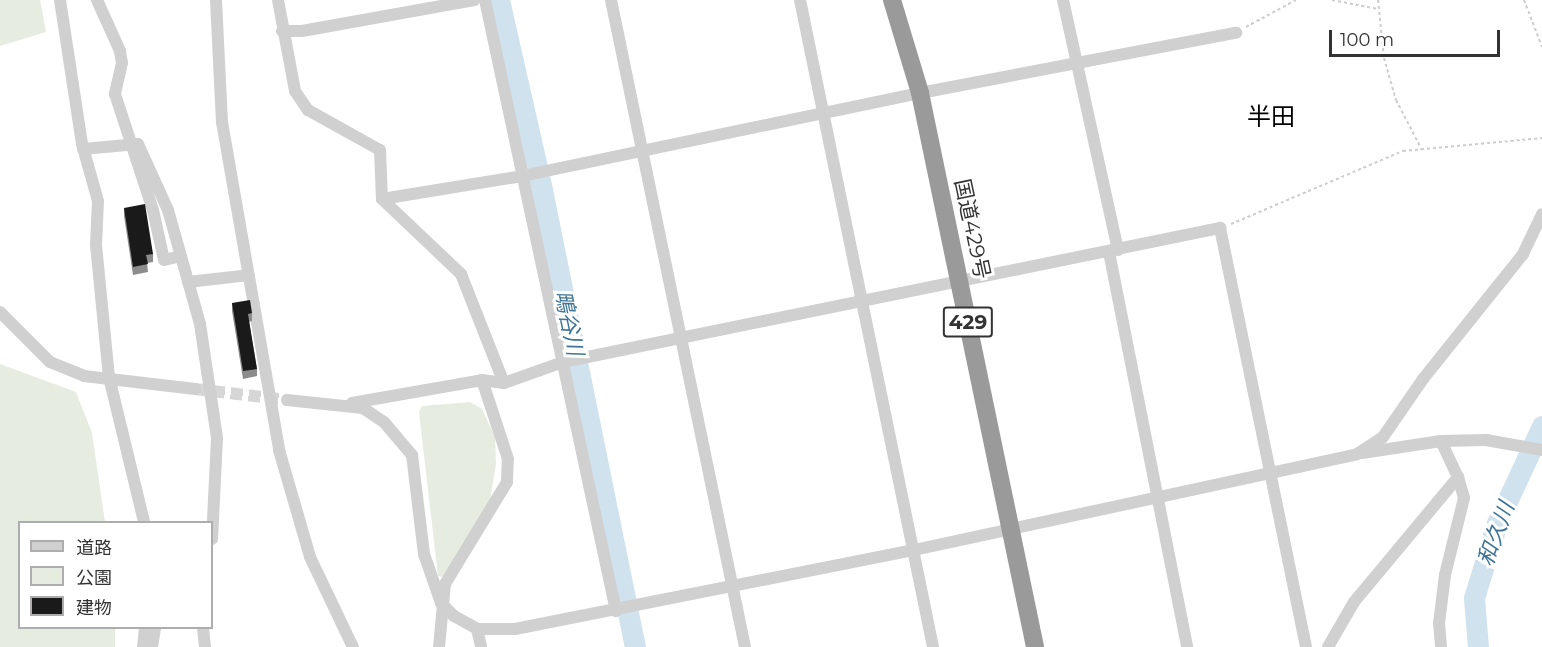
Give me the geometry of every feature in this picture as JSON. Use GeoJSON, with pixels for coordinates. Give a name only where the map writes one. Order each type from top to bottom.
{"type":"FeatureCollection","features":[{"type":"Feature","properties":{"kind":"highway","name":"国道429号"},"geometry":{"type":"LineString","coordinates":[[893,2],[920,93],[1035,647]]}},
{"type":"Feature","properties":{"kind":"street"},"geometry":{"type":"LineString","coordinates":[[60,0],[83,149],[98,201],[96,245],[109,377],[144,521]]}},
{"type":"Feature","properties":{"kind":"street"},"geometry":{"type":"LineString","coordinates":[[97,0],[120,51],[122,63],[115,94],[153,210],[164,260],[181,255]]}},
{"type":"Feature","properties":{"kind":"street"},"geometry":{"type":"LineString","coordinates":[[216,0],[222,122],[279,450],[310,557],[353,647]]}},
{"type":"Feature","properties":{"kind":"street"},"geometry":{"type":"LineString","coordinates":[[278,0],[295,91],[309,110],[380,150],[382,199],[461,274],[504,383]]}},
{"type":"Feature","properties":{"kind":"street"},"geometry":{"type":"LineString","coordinates":[[282,31],[302,31],[474,0]]}},
{"type":"Feature","properties":{"kind":"street"},"geometry":{"type":"LineString","coordinates":[[485,0],[616,611]]}},
{"type":"Feature","properties":{"kind":"street"},"geometry":{"type":"LineString","coordinates":[[611,0],[745,647]]}},
{"type":"Feature","properties":{"kind":"street"},"geometry":{"type":"LineString","coordinates":[[800,0],[933,647]]}},
{"type":"Feature","properties":{"kind":"street"},"geometry":{"type":"LineString","coordinates":[[1063,0],[1113,251],[1187,647]]}},
{"type":"Feature","properties":{"kind":"street"},"geometry":{"type":"LineString","coordinates":[[382,199],[522,176],[920,93],[1236,33]]}},
{"type":"Feature","properties":{"kind":"street"},"geometry":{"type":"LineString","coordinates":[[83,149],[138,144],[168,210],[200,324],[217,438],[213,521]]}},
{"type":"Feature","properties":{"kind":"street"},"geometry":{"type":"LineString","coordinates":[[1357,454],[1383,437],[1423,379],[1523,254],[1542,214]]}},
{"type":"Feature","properties":{"kind":"street"},"geometry":{"type":"LineString","coordinates":[[338,405],[401,398],[483,380],[504,383],[563,362],[1220,228],[1306,647]]}},
{"type":"Feature","properties":{"kind":"street"},"geometry":{"type":"LineString","coordinates":[[188,282],[249,275]]}},
{"type":"Feature","properties":{"kind":"street"},"geometry":{"type":"LineString","coordinates":[[0,312],[50,362],[84,376],[109,377],[195,389]]}},
{"type":"Feature","properties":{"kind":"street"},"geometry":{"type":"LineString","coordinates":[[441,603],[445,584],[461,554],[486,523],[507,482],[508,459],[483,380]]}},
{"type":"Feature","properties":{"kind":"street"},"geometry":{"type":"LineString","coordinates":[[287,400],[363,408],[384,422],[412,455],[424,554],[441,603],[443,621],[439,647]]}},
{"type":"Feature","properties":{"kind":"street"},"geometry":{"type":"LineString","coordinates":[[441,603],[454,616],[477,629],[515,629],[616,611],[733,585],[1011,530],[1357,454],[1441,441],[1486,440],[1542,450]]}},
{"type":"Feature","properties":{"kind":"street"},"geometry":{"type":"LineString","coordinates":[[1441,441],[1458,477],[1464,498],[1445,575],[1439,623],[1441,647]]}},
{"type":"Feature","properties":{"kind":"street"},"geometry":{"type":"LineString","coordinates":[[1328,647],[1361,593],[1458,477]]}},
{"type":"Feature","properties":{"kind":"street"},"geometry":{"type":"LineString","coordinates":[[143,647],[145,629]]}},
{"type":"Feature","properties":{"kind":"street"},"geometry":{"type":"LineString","coordinates":[[152,647],[154,629]]}},
{"type":"Feature","properties":{"kind":"street"},"geometry":{"type":"LineString","coordinates":[[203,629],[205,647]]}},
{"type":"Feature","properties":{"kind":"street"},"geometry":{"type":"LineString","coordinates":[[477,629],[481,647]]}},
{"type":"Feature","properties":{"kind":"path"},"geometry":{"type":"LineString","coordinates":[[1236,33],[1296,0]]}},
{"type":"Feature","properties":{"kind":"path"},"geometry":{"type":"LineString","coordinates":[[1332,0],[1378,9]]}},
{"type":"Feature","properties":{"kind":"path"},"geometry":{"type":"LineString","coordinates":[[1378,0],[1396,100],[1422,150]]}},
{"type":"Feature","properties":{"kind":"path"},"geometry":{"type":"LineString","coordinates":[[1524,0],[1542,47]]}},
{"type":"Feature","properties":{"kind":"path"},"geometry":{"type":"LineString","coordinates":[[1220,228],[1279,206],[1382,157],[1422,150],[1542,138]]}},
{"type":"Feature","properties":{"kind":"green space"},"geometry":{"type":"Polygon","coordinates":[[[0,0],[40,0],[46,32],[0,46],[0,0]]]}},
{"type":"Feature","properties":{"kind":"green space"},"geometry":{"type":"Polygon","coordinates":[[[0,364],[76,392],[92,433],[105,521],[18,521],[18,629],[115,629],[115,647],[0,647],[0,364]]]}},
{"type":"Feature","properties":{"kind":"green space"},"geometry":{"type":"Polygon","coordinates":[[[470,402],[482,409],[495,437],[496,464],[488,513],[444,577],[438,576],[419,412],[422,406],[470,402]]]}},
{"type":"Feature","properties":{"kind":"building"},"geometry":{"type":"Polygon","coordinates":[[[145,204],[153,254],[146,255],[148,264],[133,267],[124,208],[145,204]]]}},
{"type":"Feature","properties":{"kind":"building"},"geometry":{"type":"Polygon","coordinates":[[[250,300],[252,313],[248,314],[257,369],[243,371],[232,303],[250,300]]]}},
{"type":"Feature","properties":{"kind":"waterway","name":"鴫谷川"},"geometry":{"type":"LineString","coordinates":[[499,0],[542,190],[635,647]]}},
{"type":"Feature","properties":{"kind":"waterway","name":"和久川"},"geometry":{"type":"LineString","coordinates":[[1478,647],[1474,598],[1497,523],[1542,426]]}},
{"type":"Feature","properties":{"kind":"tunnel"},"geometry":{"type":"LineString","coordinates":[[195,389],[287,400]]}},
{"type":"Feature","properties":{"kind":"district","name":"半田"},"geometry":{"type":"Point","coordinates":[1271,117]}}]}
